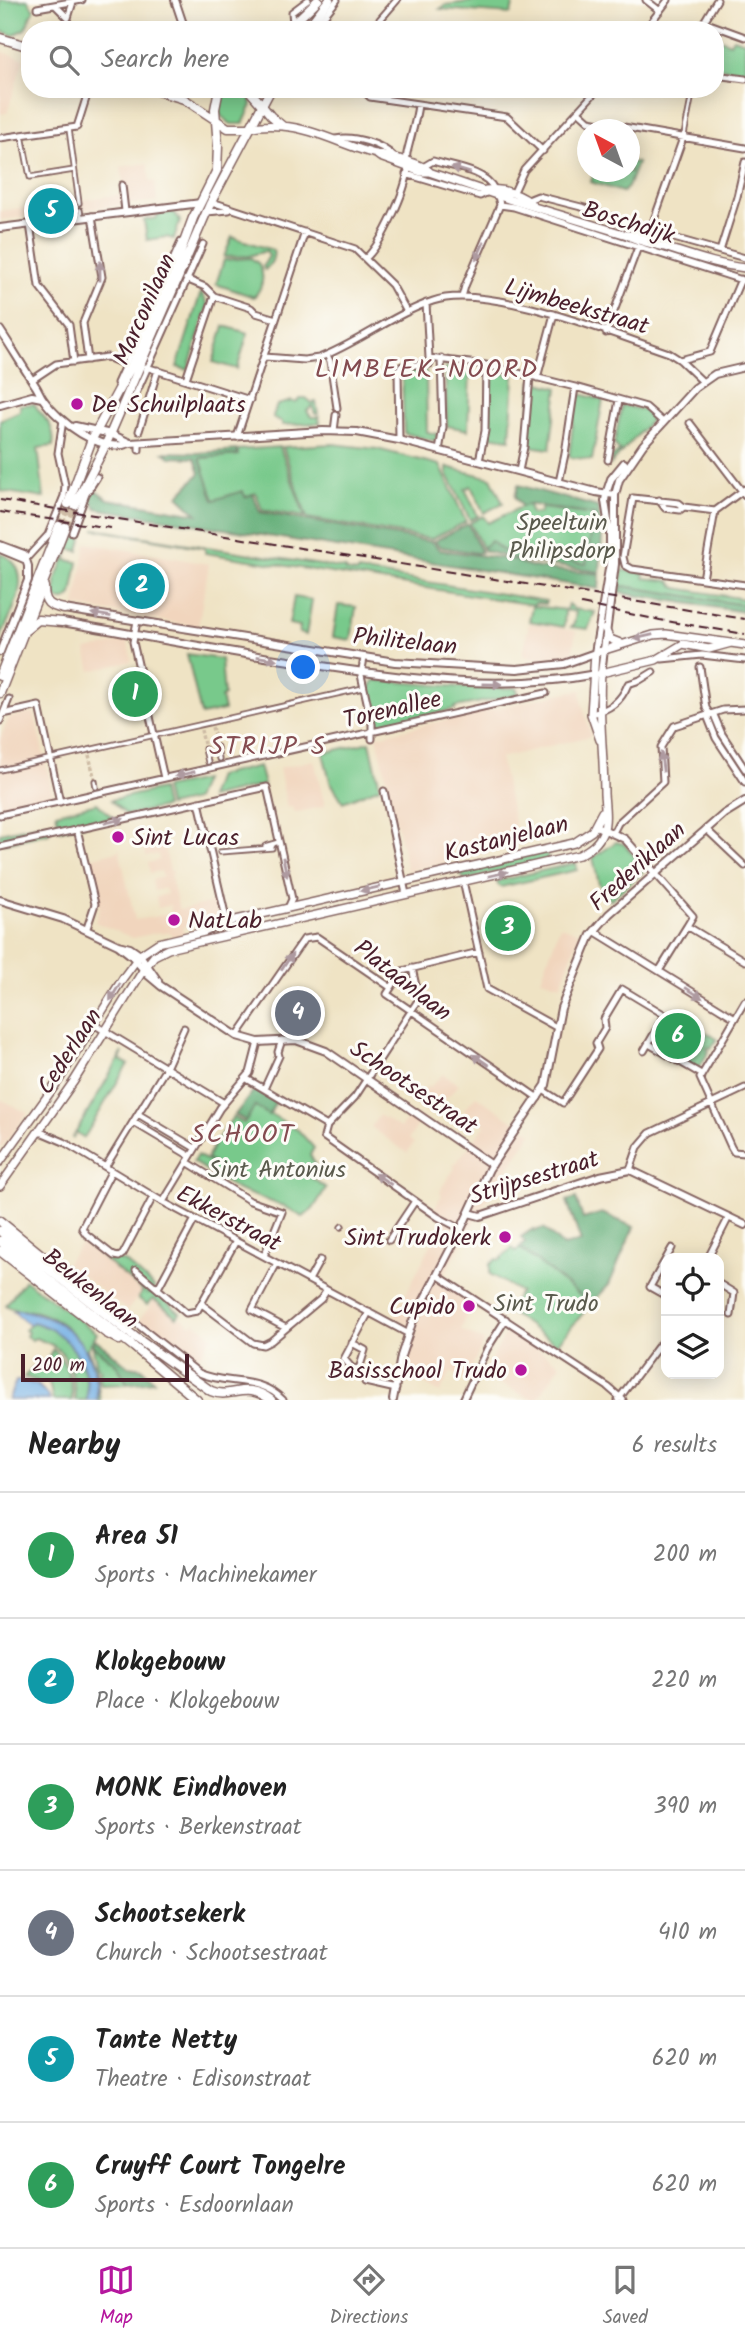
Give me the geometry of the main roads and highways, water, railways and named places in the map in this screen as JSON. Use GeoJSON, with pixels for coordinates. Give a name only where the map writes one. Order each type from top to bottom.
{"type":"FeatureCollection","features":[{"type":"Feature","properties":{"kind":"main road"},"geometry":{"type":"LineString","coordinates":[[296,21],[318,0]]}},
{"type":"Feature","properties":{"kind":"main road"},"geometry":{"type":"LineString","coordinates":[[313,21],[328,0]]}},
{"type":"Feature","properties":{"kind":"main road"},"geometry":{"type":"LineString","coordinates":[[0,38],[21,44]]}},
{"type":"Feature","properties":{"kind":"main road"},"geometry":{"type":"LineString","coordinates":[[0,43],[21,49]]}},
{"type":"Feature","properties":{"kind":"main road","name":"Boschdijk"},"geometry":{"type":"LineString","coordinates":[[181,98],[233,129],[259,125],[283,126],[395,158],[407,164]]}},
{"type":"Feature","properties":{"kind":"main road","name":"Marconilaan"},"geometry":{"type":"LineString","coordinates":[[218,98],[215,120],[218,170],[204,207],[92,480],[71,504],[92,439],[120,389],[172,275],[187,233],[204,207],[265,98]]}},
{"type":"Feature","properties":{"kind":"main road","name":"Boschdijk"},"geometry":{"type":"LineString","coordinates":[[256,98],[283,126]]}},
{"type":"Feature","properties":{"kind":"main road","name":"Boschdijk"},"geometry":{"type":"LineString","coordinates":[[376,154],[380,158],[426,169],[493,194],[512,197],[627,235],[639,245],[655,244],[730,267],[745,268]]}},
{"type":"Feature","properties":{"kind":"main road","name":"Boschdijk"},"geometry":{"type":"LineString","coordinates":[[627,235],[646,236],[655,244]]}},
{"type":"Feature","properties":{"kind":"main road","name":"Boschdijk"},"geometry":{"type":"LineString","coordinates":[[730,267],[744,278]]}},
{"type":"Feature","properties":{"kind":"main road"},"geometry":{"type":"LineString","coordinates":[[0,676],[62,529],[0,693]]}},
{"type":"Feature","properties":{"kind":"main road"},"geometry":{"type":"LineString","coordinates":[[44,582],[44,600],[64,609]]}},
{"type":"Feature","properties":{"kind":"main road"},"geometry":{"type":"LineString","coordinates":[[21,638],[27,628],[38,620],[62,622]]}},
{"type":"Feature","properties":{"kind":"main road"},"geometry":{"type":"LineString","coordinates":[[606,629],[610,639],[621,643]]}},
{"type":"Feature","properties":{"kind":"main road"},"geometry":{"type":"LineString","coordinates":[[731,643],[709,649],[683,644],[656,660],[597,674],[598,657],[621,643],[641,637],[666,634],[731,643],[745,645]]}},
{"type":"Feature","properties":{"kind":"main road","name":"Kastanjelaan"},"geometry":{"type":"LineString","coordinates":[[145,967],[154,956],[167,949],[579,855],[596,844],[604,801],[604,750],[595,713],[597,674]]}},
{"type":"Feature","properties":{"kind":"main road","name":"Kastanjelaan"},"geometry":{"type":"LineString","coordinates":[[138,957],[158,943],[204,932],[227,922],[574,843],[600,828]]}},
{"type":"Feature","properties":{"kind":"main road","name":"Cederlaan"},"geometry":{"type":"LineString","coordinates":[[0,1162],[59,1080],[138,957]]}},
{"type":"Feature","properties":{"kind":"main road","name":"Cederlaan"},"geometry":{"type":"LineString","coordinates":[[0,1186],[38,1133],[145,967]]}},
{"type":"Feature","properties":{"kind":"main road"},"geometry":{"type":"LineString","coordinates":[[0,1221],[119,1318],[135,1342]]}},
{"type":"Feature","properties":{"kind":"main road","name":"Beukenlaan"},"geometry":{"type":"LineString","coordinates":[[0,1231],[135,1342],[195,1398]]}},
{"type":"Feature","properties":{"kind":"main road","name":"Beukenlaan"},"geometry":{"type":"LineString","coordinates":[[0,1241],[135,1342],[212,1391],[225,1395],[249,1391],[260,1393],[271,1400]]}},
{"type":"Feature","properties":{"kind":"main road"},"geometry":{"type":"LineString","coordinates":[[0,1251],[106,1333],[135,1342]]}},
{"type":"Feature","properties":{"kind":"main road","name":"Beukenlaan"},"geometry":{"type":"LineString","coordinates":[[191,1378],[219,1400]]}},
{"type":"Feature","properties":{"kind":"main road"},"geometry":{"type":"LineString","coordinates":[[227,1400],[247,1395],[264,1400]]}},
{"type":"Feature","properties":{"kind":"water"},"geometry":{"type":"Polygon","coordinates":[[[19,1310],[52,1320],[77,1338],[92,1365],[97,1400],[87,1400],[87,1386],[81,1362],[67,1341],[46,1327],[33,1322],[29,1325],[13,1311],[19,1310]]]}},
{"type":"Feature","properties":{"kind":"water"},"geometry":{"type":"Polygon","coordinates":[[[16,1381],[36,1385],[50,1400],[8,1400],[16,1381]]]}},
{"type":"Feature","properties":{"kind":"tunnel"},"geometry":{"type":"LineString","coordinates":[[59,526],[68,504]]}},
{"type":"Feature","properties":{"kind":"tunnel"},"geometry":{"type":"LineString","coordinates":[[65,527],[75,505]]}},
{"type":"Feature","properties":{"kind":"tunnel"},"geometry":{"type":"LineString","coordinates":[[212,727],[217,747]]}},
{"type":"Feature","properties":{"kind":"tunnel"},"geometry":{"type":"LineString","coordinates":[[201,730],[205,749]]}},
{"type":"Feature","properties":{"kind":"tunnel"},"geometry":{"type":"LineString","coordinates":[[89,755],[95,781]]}},
{"type":"Feature","properties":{"kind":"railway"},"geometry":{"type":"LineString","coordinates":[[0,500],[745,619]]}},
{"type":"Feature","properties":{"kind":"railway"},"geometry":{"type":"LineString","coordinates":[[0,512],[111,528]]}},
{"type":"Feature","properties":{"kind":"railway"},"geometry":{"type":"LineString","coordinates":[[581,604],[745,634]]}},
{"type":"Feature","properties":{"kind":"place","name":"Tante Netty"},"geometry":{"type":"Point","coordinates":[51,211]}},
{"type":"Feature","properties":{"kind":"place","name":"De Schuilplaats"},"geometry":{"type":"Point","coordinates":[77,404]}},
{"type":"Feature","properties":{"kind":"place","name":"Klokgebouw"},"geometry":{"type":"Point","coordinates":[142,586]}},
{"type":"Feature","properties":{"kind":"place","name":"Area 51"},"geometry":{"type":"Point","coordinates":[135,694]}},
{"type":"Feature","properties":{"kind":"place","name":"Sint Lucas"},"geometry":{"type":"Point","coordinates":[118,837]}},
{"type":"Feature","properties":{"kind":"place","name":"NatLab"},"geometry":{"type":"Point","coordinates":[174,920]}},
{"type":"Feature","properties":{"kind":"place","name":"MONK Eindhoven"},"geometry":{"type":"Point","coordinates":[508,928]}},
{"type":"Feature","properties":{"kind":"place","name":"Schootsekerk"},"geometry":{"type":"Point","coordinates":[298,1013]}},
{"type":"Feature","properties":{"kind":"place","name":"Cruyff Court Tongelre"},"geometry":{"type":"Point","coordinates":[678,1036]}},
{"type":"Feature","properties":{"kind":"place","name":"Sint Trudokerk"},"geometry":{"type":"Point","coordinates":[505,1237]}},
{"type":"Feature","properties":{"kind":"place","name":"Cupido"},"geometry":{"type":"Point","coordinates":[469,1306]}},
{"type":"Feature","properties":{"kind":"place","name":"Basisschool Trudo"},"geometry":{"type":"Point","coordinates":[521,1370]}},
{"type":"Feature","properties":{"kind":"district","name":"LIMBEEK-NOORD"},"geometry":{"type":"Point","coordinates":[427,368]}},
{"type":"Feature","properties":{"kind":"district","name":"STRIJP S"},"geometry":{"type":"Point","coordinates":[268,745]}},
{"type":"Feature","properties":{"kind":"district","name":"SCHOOT"},"geometry":{"type":"Point","coordinates":[243,1133]}},
{"type":"Feature","properties":{"kind":"park label","name":"Speeltuin Philipsdorp"},"geometry":{"type":"Point","coordinates":[562,536]}},
{"type":"Feature","properties":{"kind":"park label","name":"Sint Antonius"},"geometry":{"type":"Point","coordinates":[277,1169]}},
{"type":"Feature","properties":{"kind":"park label","name":"Sint Trudo"},"geometry":{"type":"Point","coordinates":[546,1303]}}]}
